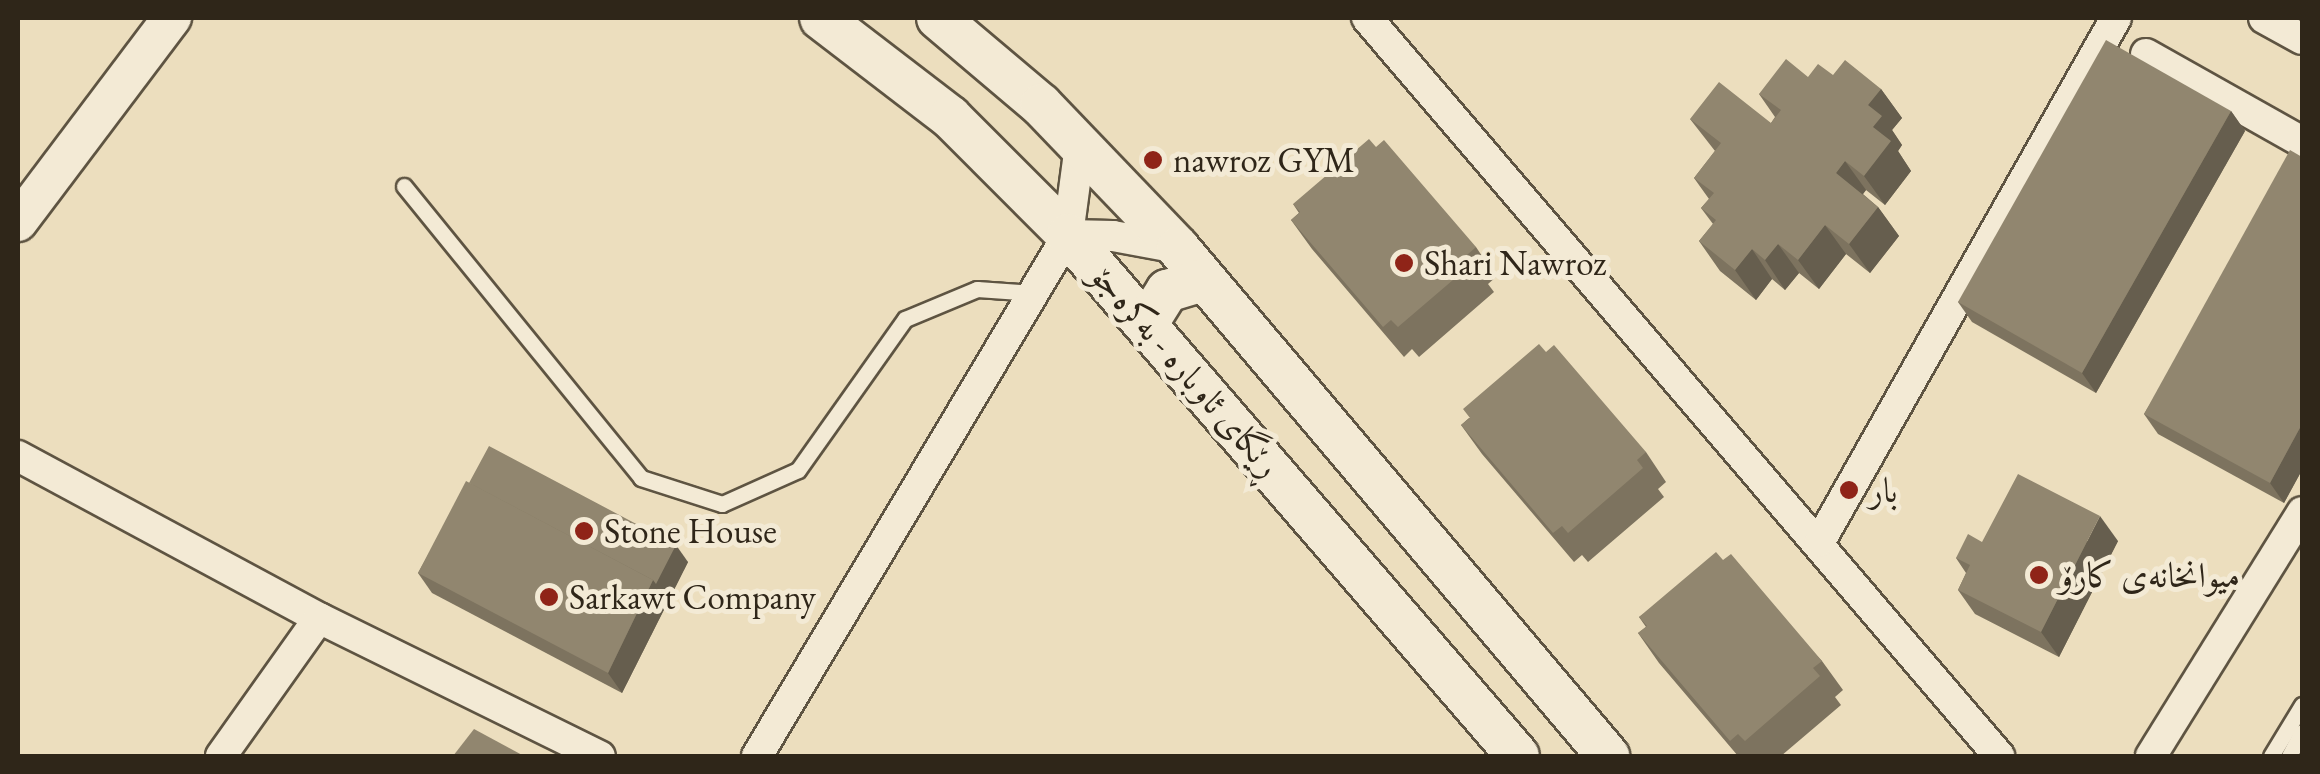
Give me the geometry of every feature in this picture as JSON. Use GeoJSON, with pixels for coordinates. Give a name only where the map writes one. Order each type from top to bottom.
{"type":"FeatureCollection","features":[{"type":"Feature","properties":{"kind":"main road","name":"ڕێگای ئاوبارە - بەکرەجۆ"},"geometry":{"type":"LineString","coordinates":[[821,18],[992,156],[1068,236],[1518,756]]}},
{"type":"Feature","properties":{"kind":"main road"},"geometry":{"type":"LineString","coordinates":[[938,18],[1040,105],[1191,264],[1608,756]]}},
{"type":"Feature","properties":{"kind":"main road"},"geometry":{"type":"LineString","coordinates":[[992,156],[1024,138],[1040,105]]}},
{"type":"Feature","properties":{"kind":"main road"},"geometry":{"type":"LineString","coordinates":[[1147,324],[1167,291],[1191,264]]}},
{"type":"Feature","properties":{"kind":"street"},"geometry":{"type":"LineString","coordinates":[[18,222],[172,18]]}},
{"type":"Feature","properties":{"kind":"street"},"geometry":{"type":"LineString","coordinates":[[1367,18],[1820,541],[1998,756]]}},
{"type":"Feature","properties":{"kind":"street"},"geometry":{"type":"LineString","coordinates":[[1820,541],[2116,18]]}},
{"type":"Feature","properties":{"kind":"street"},"geometry":{"type":"LineString","coordinates":[[2264,18],[2302,40]]}},
{"type":"Feature","properties":{"kind":"street"},"geometry":{"type":"LineString","coordinates":[[2146,54],[2302,142]]}},
{"type":"Feature","properties":{"kind":"street"},"geometry":{"type":"LineString","coordinates":[[757,756],[1068,236],[1080,145]]}},
{"type":"Feature","properties":{"kind":"street"},"geometry":{"type":"LineString","coordinates":[[1068,236],[1112,236],[1191,264]]}},
{"type":"Feature","properties":{"kind":"street"},"geometry":{"type":"LineString","coordinates":[[18,456],[319,618],[600,756]]}},
{"type":"Feature","properties":{"kind":"street"},"geometry":{"type":"LineString","coordinates":[[2151,756],[2302,512]]}},
{"type":"Feature","properties":{"kind":"street"},"geometry":{"type":"LineString","coordinates":[[221,756],[319,618]]}},
{"type":"Feature","properties":{"kind":"lane"},"geometry":{"type":"LineString","coordinates":[[404,186],[641,478],[722,504],[798,470],[905,320],[978,289],[1034,293]]}},
{"type":"Feature","properties":{"kind":"lane"},"geometry":{"type":"LineString","coordinates":[[2271,756],[2302,705]]}},
{"type":"Feature","properties":{"kind":"building"},"geometry":{"type":"Polygon","coordinates":[[[2106,40],[2231,111],[2082,373],[1958,302],[2106,40]]]}},
{"type":"Feature","properties":{"kind":"building"},"geometry":{"type":"Polygon","coordinates":[[[1786,59],[1808,77],[1818,64],[1833,75],[1845,60],[1881,89],[1868,105],[1882,116],[1873,127],[1891,141],[1864,176],[1845,161],[1836,173],[1878,207],[1849,244],[1825,225],[1798,260],[1778,244],[1765,260],[1752,249],[1735,270],[1699,241],[1716,220],[1701,208],[1714,193],[1694,178],[1721,143],[1690,119],[1719,82],[1771,123],[1781,110],[1759,94],[1786,59]]]}},
{"type":"Feature","properties":{"kind":"building","name":"Shari Nawroz"},"geometry":{"type":"Polygon","coordinates":[[[1369,139],[1376,147],[1384,140],[1476,247],[1467,255],[1474,262],[1398,327],[1391,320],[1383,327],[1291,220],[1300,212],[1293,204],[1369,139]]]}},
{"type":"Feature","properties":{"kind":"building"},"geometry":{"type":"Polygon","coordinates":[[[2290,150],[2302,157],[2302,424],[2270,483],[2144,414],[2290,150]]]}},
{"type":"Feature","properties":{"kind":"building","name":"Shari Nawroz"},"geometry":{"type":"Polygon","coordinates":[[[1539,344],[1546,352],[1554,345],[1646,452],[1637,460],[1643,468],[1568,533],[1562,526],[1553,533],[1461,425],[1470,418],[1463,409],[1539,344]]]}},
{"type":"Feature","properties":{"kind":"building","name":"Stone House"},"geometry":{"type":"Polygon","coordinates":[[[489,446],[676,545],[656,584],[469,483],[489,446]]]}},
{"type":"Feature","properties":{"kind":"building","name":"میوانخانەی کارۆ"},"geometry":{"type":"Polygon","coordinates":[[[2018,474],[2100,516],[2041,632],[1958,590],[1970,565],[1956,558],[1968,534],[1982,542],[2018,474]]]}},
{"type":"Feature","properties":{"kind":"building","name":"Sarkawt Company"},"geometry":{"type":"Polygon","coordinates":[[[466,481],[653,580],[608,673],[418,573],[466,481]]]}},
{"type":"Feature","properties":{"kind":"building"},"geometry":{"type":"Polygon","coordinates":[[[1716,552],[1723,560],[1731,554],[1822,661],[1813,668],[1820,676],[1745,741],[1738,734],[1730,741],[1638,633],[1647,626],[1639,617],[1716,552]]]}},
{"type":"Feature","properties":{"kind":"building"},"geometry":{"type":"Polygon","coordinates":[[[474,729],[524,756],[453,756],[474,729]]]}},
{"type":"Feature","properties":{"kind":"place","name":"nawroz GYM"},"geometry":{"type":"Point","coordinates":[1153,160]}},
{"type":"Feature","properties":{"kind":"place","name":"Shari Nawroz"},"geometry":{"type":"Point","coordinates":[1404,263]}},
{"type":"Feature","properties":{"kind":"place","name":"بار"},"geometry":{"type":"Point","coordinates":[1849,490]}},
{"type":"Feature","properties":{"kind":"place","name":"Stone House"},"geometry":{"type":"Point","coordinates":[584,531]}},
{"type":"Feature","properties":{"kind":"place","name":"میوانخانەی کارۆ"},"geometry":{"type":"Point","coordinates":[2039,575]}},
{"type":"Feature","properties":{"kind":"place","name":"Sarkawt Company"},"geometry":{"type":"Point","coordinates":[549,597]}}]}
